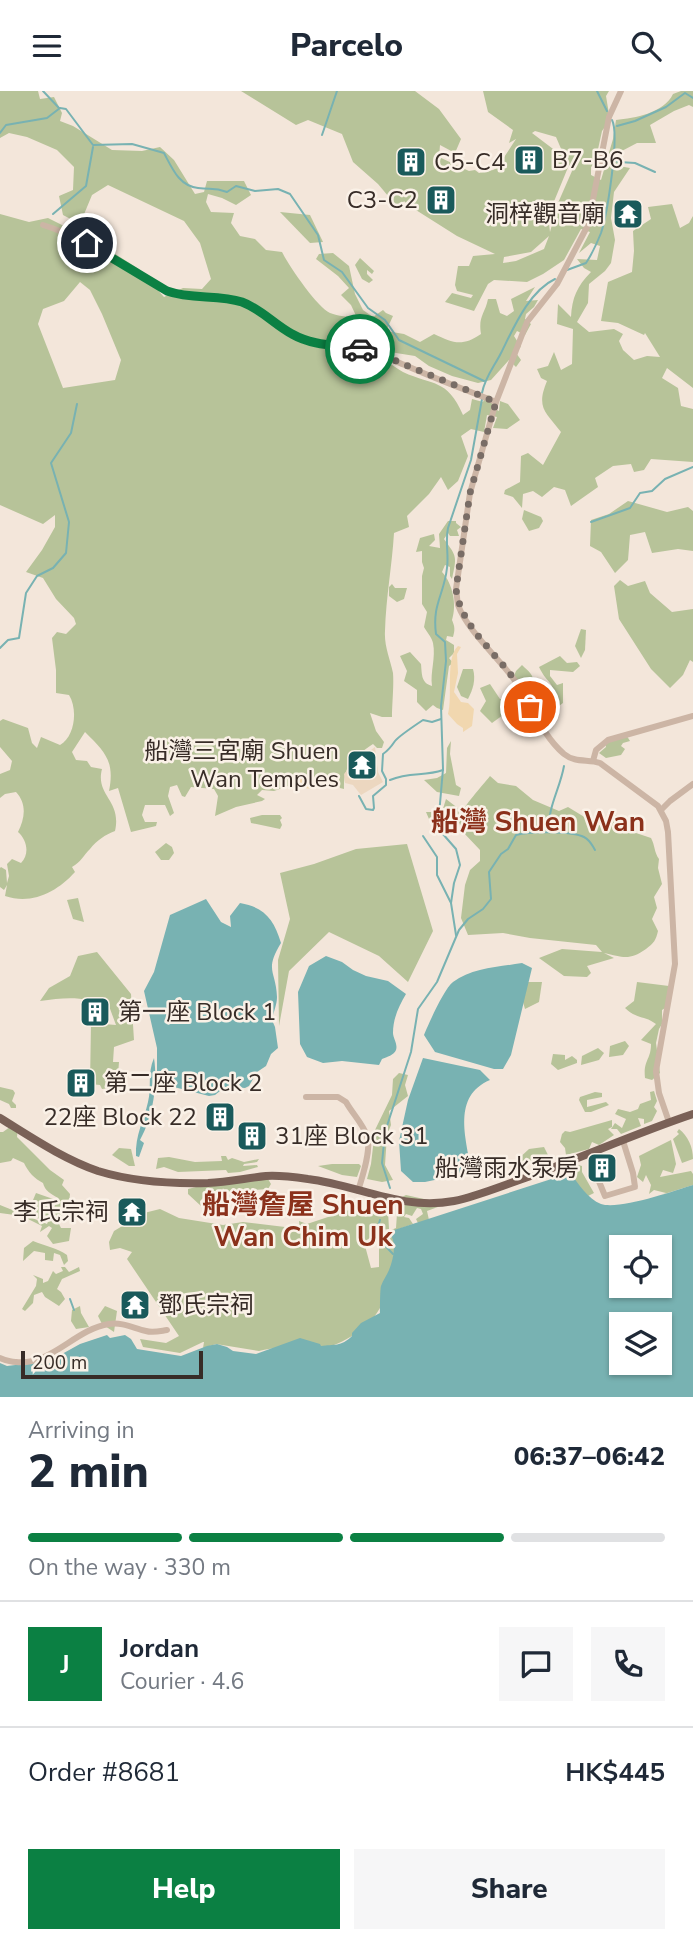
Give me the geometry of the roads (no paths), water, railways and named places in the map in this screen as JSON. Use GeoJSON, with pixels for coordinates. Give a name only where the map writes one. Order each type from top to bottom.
{"type":"FeatureCollection","features":[{"type":"Feature","properties":{"kind":"main road"},"geometry":{"type":"LineString","coordinates":[[0,1118],[79,1163],[137,1181],[200,1183],[281,1176],[312,1179],[401,1202],[428,1204],[455,1201],[486,1192],[693,1114]]}},
{"type":"Feature","properties":{"kind":"street"},"geometry":{"type":"LineString","coordinates":[[621,91],[609,117],[588,225],[556,284],[527,322],[496,402],[470,493],[456,589],[458,604],[464,617],[516,682],[542,729],[560,750],[573,760],[600,763],[652,801],[661,810],[666,821],[675,964],[656,1071],[659,1093],[669,1122]]}},
{"type":"Feature","properties":{"kind":"street"},"geometry":{"type":"LineString","coordinates":[[43,225],[64,231],[87,243],[167,291],[181,296],[230,299],[244,303],[307,341],[363,349],[496,402]]}},
{"type":"Feature","properties":{"kind":"street"},"geometry":{"type":"LineString","coordinates":[[593,761],[596,750],[608,740],[693,716]]}},
{"type":"Feature","properties":{"kind":"street"},"geometry":{"type":"LineString","coordinates":[[661,810],[693,784]]}},
{"type":"Feature","properties":{"kind":"street"},"geometry":{"type":"LineString","coordinates":[[306,1097],[342,1099],[365,1132],[368,1149],[358,1191]]}},
{"type":"Feature","properties":{"kind":"street"},"geometry":{"type":"LineString","coordinates":[[598,1179],[605,1196],[635,1187],[634,1173],[623,1141]]}},
{"type":"Feature","properties":{"kind":"street"},"geometry":{"type":"LineString","coordinates":[[1,1358],[16,1363],[37,1360],[52,1354],[76,1336],[107,1324],[125,1324],[147,1331],[167,1330]]}},
{"type":"Feature","properties":{"kind":"water"},"geometry":{"type":"Polygon","coordinates":[[[206,899],[221,922],[231,927],[230,916],[240,903],[262,911],[275,927],[281,943],[272,965],[277,997],[272,1020],[278,1048],[271,1054],[266,1066],[257,1072],[249,1086],[232,1087],[209,1096],[170,1086],[157,1086],[157,1048],[144,991],[154,972],[170,915],[206,899]]]}},
{"type":"Feature","properties":{"kind":"water"},"geometry":{"type":"Polygon","coordinates":[[[326,956],[366,976],[388,981],[406,994],[394,1022],[396,1050],[382,1059],[379,1065],[342,1061],[323,1063],[307,1057],[300,1044],[298,992],[309,966],[326,956]]]}},
{"type":"Feature","properties":{"kind":"water"},"geometry":{"type":"Polygon","coordinates":[[[522,963],[532,968],[511,1055],[503,1069],[494,1069],[435,1052],[424,1035],[449,986],[460,977],[477,971],[522,963]]]}},
{"type":"Feature","properties":{"kind":"water"},"geometry":{"type":"Polygon","coordinates":[[[154,1058],[153,1100],[140,1140],[144,1143],[139,1157],[136,1156],[137,1141],[148,1102],[154,1058]]]}},
{"type":"Feature","properties":{"kind":"water"},"geometry":{"type":"Polygon","coordinates":[[[423,1058],[480,1070],[490,1080],[470,1096],[466,1107],[464,1119],[471,1169],[468,1173],[413,1182],[401,1171],[399,1141],[408,1100],[423,1058]]]}},
{"type":"Feature","properties":{"kind":"water"},"geometry":{"type":"Polygon","coordinates":[[[570,1173],[592,1198],[601,1204],[609,1205],[647,1199],[693,1185],[693,1397],[0,1397],[0,1363],[7,1366],[40,1362],[44,1366],[48,1365],[53,1359],[80,1344],[107,1335],[110,1338],[125,1335],[137,1349],[181,1356],[217,1344],[233,1351],[256,1354],[300,1338],[321,1346],[341,1343],[352,1336],[361,1323],[380,1313],[381,1286],[393,1255],[394,1245],[389,1233],[570,1173]]]}},
{"type":"Feature","properties":{"kind":"waterway"},"geometry":{"type":"LineString","coordinates":[[43,91],[59,108]]}},
{"type":"Feature","properties":{"kind":"waterway"},"geometry":{"type":"LineString","coordinates":[[322,135],[337,91]]}},
{"type":"Feature","properties":{"kind":"waterway"},"geometry":{"type":"LineString","coordinates":[[597,91],[607,111]]}},
{"type":"Feature","properties":{"kind":"waterway"},"geometry":{"type":"LineString","coordinates":[[617,126],[666,107],[685,93],[693,98]]}},
{"type":"Feature","properties":{"kind":"waterway"},"geometry":{"type":"LineString","coordinates":[[0,133],[6,125],[47,118],[60,108],[66,109],[93,145],[132,144],[164,153],[177,175],[191,187],[227,192],[236,186],[255,191],[278,189],[290,194],[318,235],[324,260],[342,272],[368,308],[385,320],[399,340],[484,381]]}},
{"type":"Feature","properties":{"kind":"waterway"},"geometry":{"type":"LineString","coordinates":[[567,270],[586,263],[601,233],[614,158],[612,120]]}},
{"type":"Feature","properties":{"kind":"waterway"},"geometry":{"type":"LineString","coordinates":[[53,214],[86,186],[93,147]]}},
{"type":"Feature","properties":{"kind":"waterway"},"geometry":{"type":"LineString","coordinates":[[613,160],[635,163],[655,172]]}},
{"type":"Feature","properties":{"kind":"waterway"},"geometry":{"type":"LineString","coordinates":[[482,393],[487,377],[530,301],[537,292],[555,279]]}},
{"type":"Feature","properties":{"kind":"waterway"},"geometry":{"type":"LineString","coordinates":[[451,903],[460,865],[456,849],[442,833],[439,815],[443,769],[441,706],[446,661],[445,642],[436,634],[435,624],[446,577],[448,528],[471,460],[482,399]]}},
{"type":"Feature","properties":{"kind":"waterway"},"geometry":{"type":"LineString","coordinates":[[0,648],[8,640],[19,638],[26,593],[37,576],[53,568],[66,553],[69,522],[51,463],[71,433],[77,404]]}},
{"type":"Feature","properties":{"kind":"waterway"},"geometry":{"type":"LineString","coordinates":[[591,522],[630,508],[640,493],[652,491],[665,479],[693,467]]}},
{"type":"Feature","properties":{"kind":"waterway"},"geometry":{"type":"LineString","coordinates":[[359,796],[366,809],[373,810],[373,796],[386,785],[382,771],[383,754],[400,736],[423,720],[432,722],[441,719]]}},
{"type":"Feature","properties":{"kind":"waterway"},"geometry":{"type":"LineString","coordinates":[[549,832],[550,815],[564,766]]}},
{"type":"Feature","properties":{"kind":"waterway"},"geometry":{"type":"LineString","coordinates":[[390,780],[443,770]]}},
{"type":"Feature","properties":{"kind":"waterway"},"geometry":{"type":"LineString","coordinates":[[390,1188],[382,1163],[385,1132],[411,1052],[418,1009],[437,982],[459,930],[491,899],[489,872],[516,835],[551,832],[578,835],[588,840],[595,850]]}},
{"type":"Feature","properties":{"kind":"waterway"},"geometry":{"type":"LineString","coordinates":[[423,836],[437,857],[437,875],[451,903],[456,935]]}},
{"type":"Feature","properties":{"kind":"waterway"},"geometry":{"type":"LineString","coordinates":[[380,1220],[378,1230],[382,1242],[393,1254]]}},
{"type":"Feature","properties":{"kind":"waterway"},"geometry":{"type":"LineString","coordinates":[[70,1299],[74,1310]]}},
{"type":"Feature","properties":{"kind":"place","name":"B7-B6"},"geometry":{"type":"Point","coordinates":[529,160]}},
{"type":"Feature","properties":{"kind":"place","name":"C5-C4"},"geometry":{"type":"Point","coordinates":[411,162]}},
{"type":"Feature","properties":{"kind":"place","name":"C3-C2"},"geometry":{"type":"Point","coordinates":[441,200]}},
{"type":"Feature","properties":{"kind":"place","name":"洞梓觀音廟"},"geometry":{"type":"Point","coordinates":[628,214]}},
{"type":"Feature","properties":{"kind":"place","name":"船灣三宮廟 Shuen Wan Temples"},"geometry":{"type":"Point","coordinates":[362,765]}},
{"type":"Feature","properties":{"kind":"place","name":"第一座 Block 1"},"geometry":{"type":"Point","coordinates":[95,1012]}},
{"type":"Feature","properties":{"kind":"place","name":"第二座 Block 2"},"geometry":{"type":"Point","coordinates":[81,1083]}},
{"type":"Feature","properties":{"kind":"place","name":"22座 Block 22"},"geometry":{"type":"Point","coordinates":[220,1117]}},
{"type":"Feature","properties":{"kind":"place","name":"31座 Block 31"},"geometry":{"type":"Point","coordinates":[252,1136]}},
{"type":"Feature","properties":{"kind":"place","name":"船灣雨水泵房"},"geometry":{"type":"Point","coordinates":[602,1168]}},
{"type":"Feature","properties":{"kind":"place","name":"李氏宗祠"},"geometry":{"type":"Point","coordinates":[132,1212]}},
{"type":"Feature","properties":{"kind":"place","name":"鄧氏宗祠"},"geometry":{"type":"Point","coordinates":[135,1305]}},
{"type":"Feature","properties":{"kind":"district","name":"船灣 Shuen Wan"},"geometry":{"type":"Point","coordinates":[538,821]}},
{"type":"Feature","properties":{"kind":"district","name":"船灣詹屋 Shuen Wan Chim Uk"},"geometry":{"type":"Point","coordinates":[303,1220]}}]}
